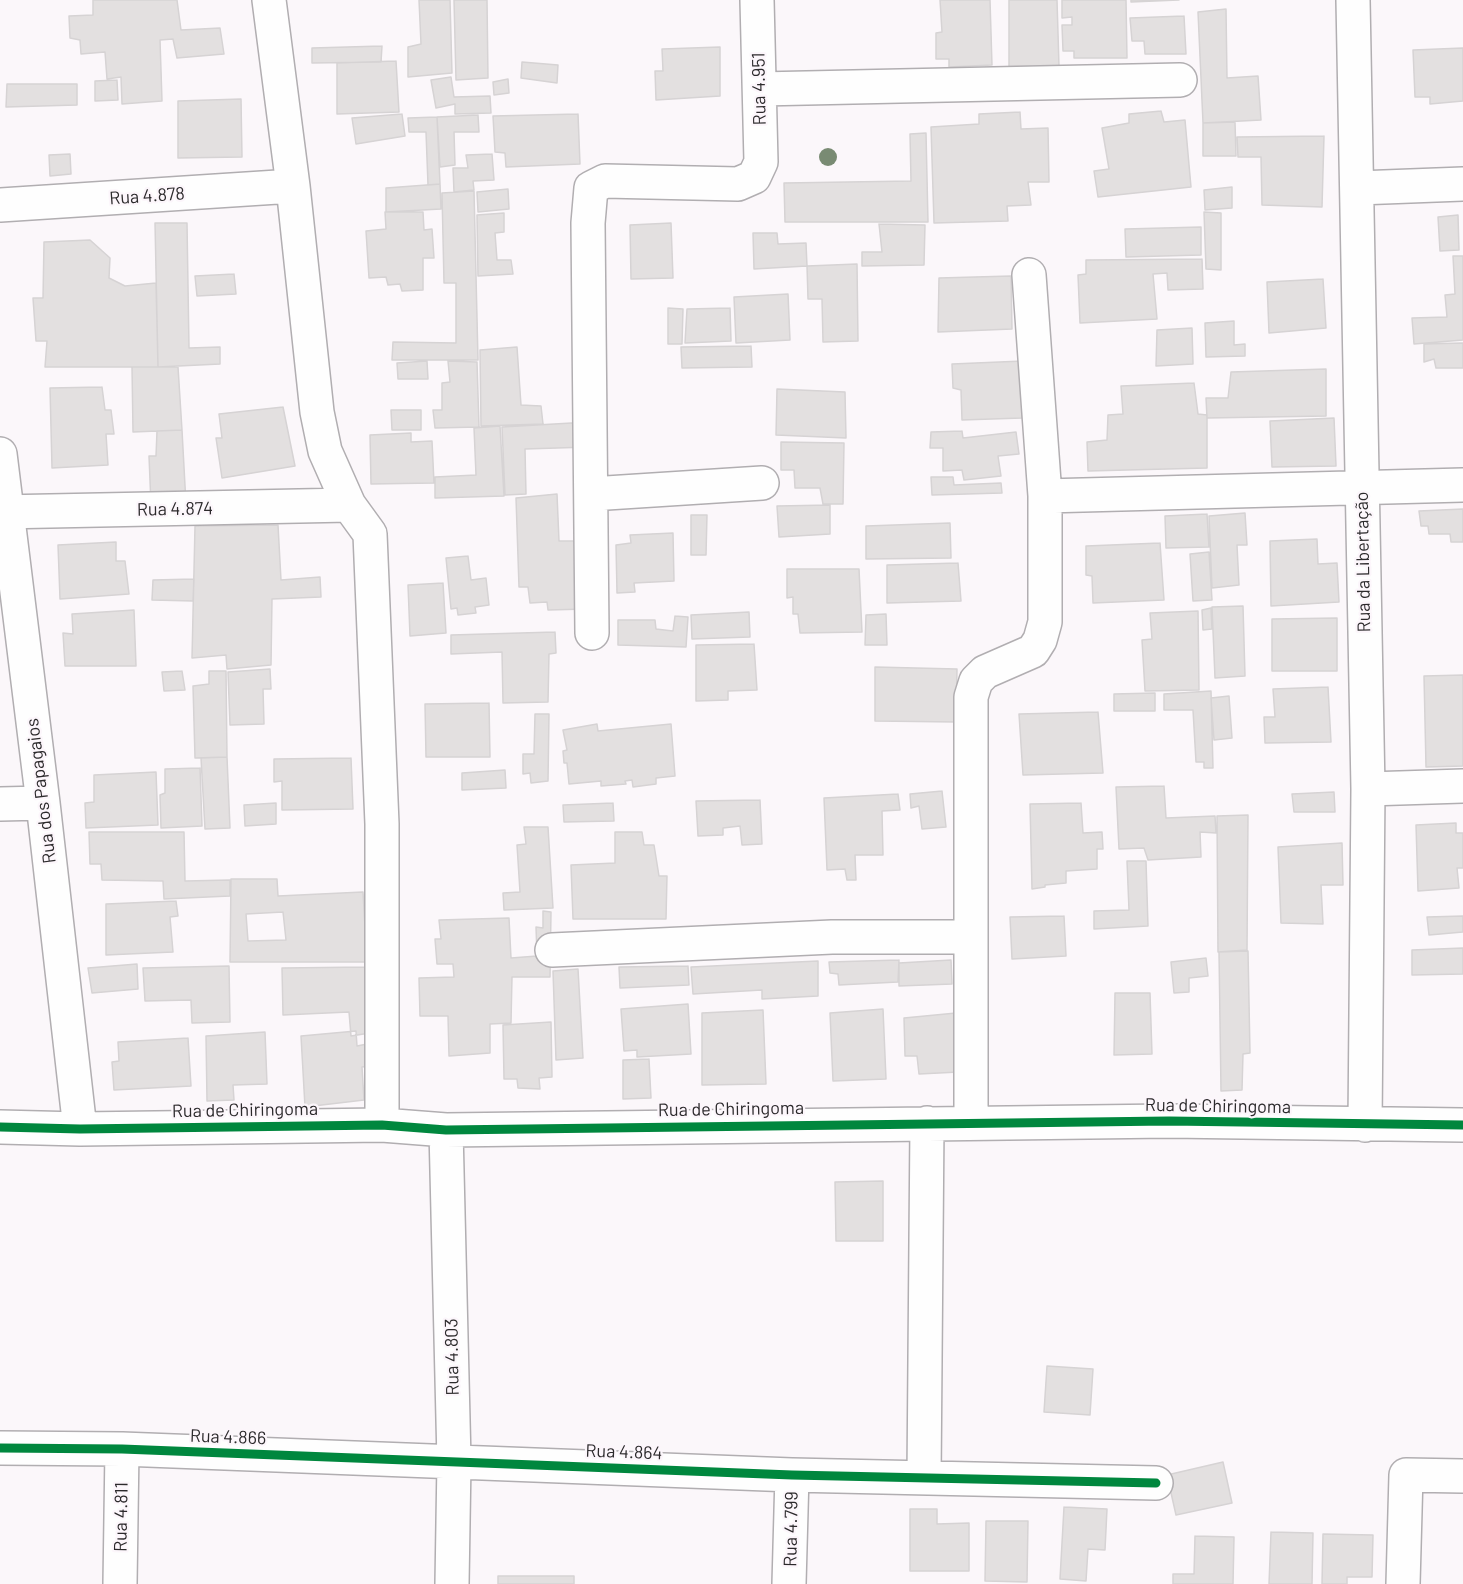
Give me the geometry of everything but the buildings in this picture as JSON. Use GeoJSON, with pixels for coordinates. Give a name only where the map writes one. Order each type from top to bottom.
{"type":"FeatureCollection","features":[{"type":"Feature","properties":{"kind":"street"},"geometry":{"type":"LineString","coordinates":[[269,0],[293,186],[317,412],[325,451],[349,505],[370,534],[382,824],[382,1125]]}},
{"type":"Feature","properties":{"kind":"street","name":"Rua 4.951"},"geometry":{"type":"LineString","coordinates":[[591,494],[588,223],[591,188],[605,181],[738,184],[754,177],[761,162],[757,0]]}},
{"type":"Feature","properties":{"kind":"street","name":"Rua da Libertação"},"geometry":{"type":"LineString","coordinates":[[1353,0],[1368,789],[1365,1125]]}},
{"type":"Feature","properties":{"kind":"street"},"geometry":{"type":"LineString","coordinates":[[760,89],[1180,80]]}},
{"type":"Feature","properties":{"kind":"street"},"geometry":{"type":"LineString","coordinates":[[1358,188],[1463,184]]}},
{"type":"Feature","properties":{"kind":"street","name":"Rua 4.878"},"geometry":{"type":"LineString","coordinates":[[0,205],[293,186]]}},
{"type":"Feature","properties":{"kind":"street"},"geometry":{"type":"LineString","coordinates":[[971,1122],[971,697],[976,681],[985,672],[1033,651],[1040,640],[1045,622],[1045,496],[1029,275]]}},
{"type":"Feature","properties":{"kind":"street","name":"Rua dos Papagaios"},"geometry":{"type":"LineString","coordinates":[[0,454],[4,512],[43,803],[80,1129]]}},
{"type":"Feature","properties":{"kind":"street"},"geometry":{"type":"LineString","coordinates":[[591,633],[591,494],[762,483]]}},
{"type":"Feature","properties":{"kind":"street"},"geometry":{"type":"LineString","coordinates":[[1045,496],[1463,485]]}},
{"type":"Feature","properties":{"kind":"street","name":"Rua 4.874"},"geometry":{"type":"LineString","coordinates":[[4,512],[349,505]]}},
{"type":"Feature","properties":{"kind":"street"},"geometry":{"type":"LineString","coordinates":[[1368,789],[1463,786]]}},
{"type":"Feature","properties":{"kind":"street"},"geometry":{"type":"LineString","coordinates":[[0,804],[43,803]]}},
{"type":"Feature","properties":{"kind":"street"},"geometry":{"type":"LineString","coordinates":[[552,950],[832,937],[971,937]]}},
{"type":"Feature","properties":{"kind":"street","name":"Rua de Chiringoma"},"geometry":{"type":"LineString","coordinates":[[0,1127],[80,1129],[382,1125],[446,1130],[1169,1121],[1463,1125]]}},
{"type":"Feature","properties":{"kind":"street"},"geometry":{"type":"LineString","coordinates":[[924,1478],[927,1123]]}},
{"type":"Feature","properties":{"kind":"street","name":"Rua 4.803"},"geometry":{"type":"LineString","coordinates":[[446,1130],[454,1461],[452,1584]]}},
{"type":"Feature","properties":{"kind":"street","name":"Rua 4.866"},"geometry":{"type":"LineString","coordinates":[[0,1448],[122,1449],[454,1461]]}},
{"type":"Feature","properties":{"kind":"street","name":"Rua 4.811"},"geometry":{"type":"LineString","coordinates":[[120,1584],[122,1449]]}},
{"type":"Feature","properties":{"kind":"street","name":"Rua 4.864"},"geometry":{"type":"LineString","coordinates":[[454,1461],[792,1475],[1156,1484]]}},
{"type":"Feature","properties":{"kind":"street","name":"Rua 4.799"},"geometry":{"type":"LineString","coordinates":[[789,1584],[792,1475]]}},
{"type":"Feature","properties":{"kind":"street"},"geometry":{"type":"LineString","coordinates":[[1403,1584],[1406,1475],[1463,1476]]}},
{"type":"Feature","properties":{"kind":"cycle path"},"geometry":{"type":"LineString","coordinates":[[0,1127],[80,1129],[382,1125],[446,1130],[1169,1121],[1463,1125]]}},
{"type":"Feature","properties":{"kind":"cycle path"},"geometry":{"type":"LineString","coordinates":[[0,1448],[122,1449],[792,1475],[1156,1483]]}}]}
